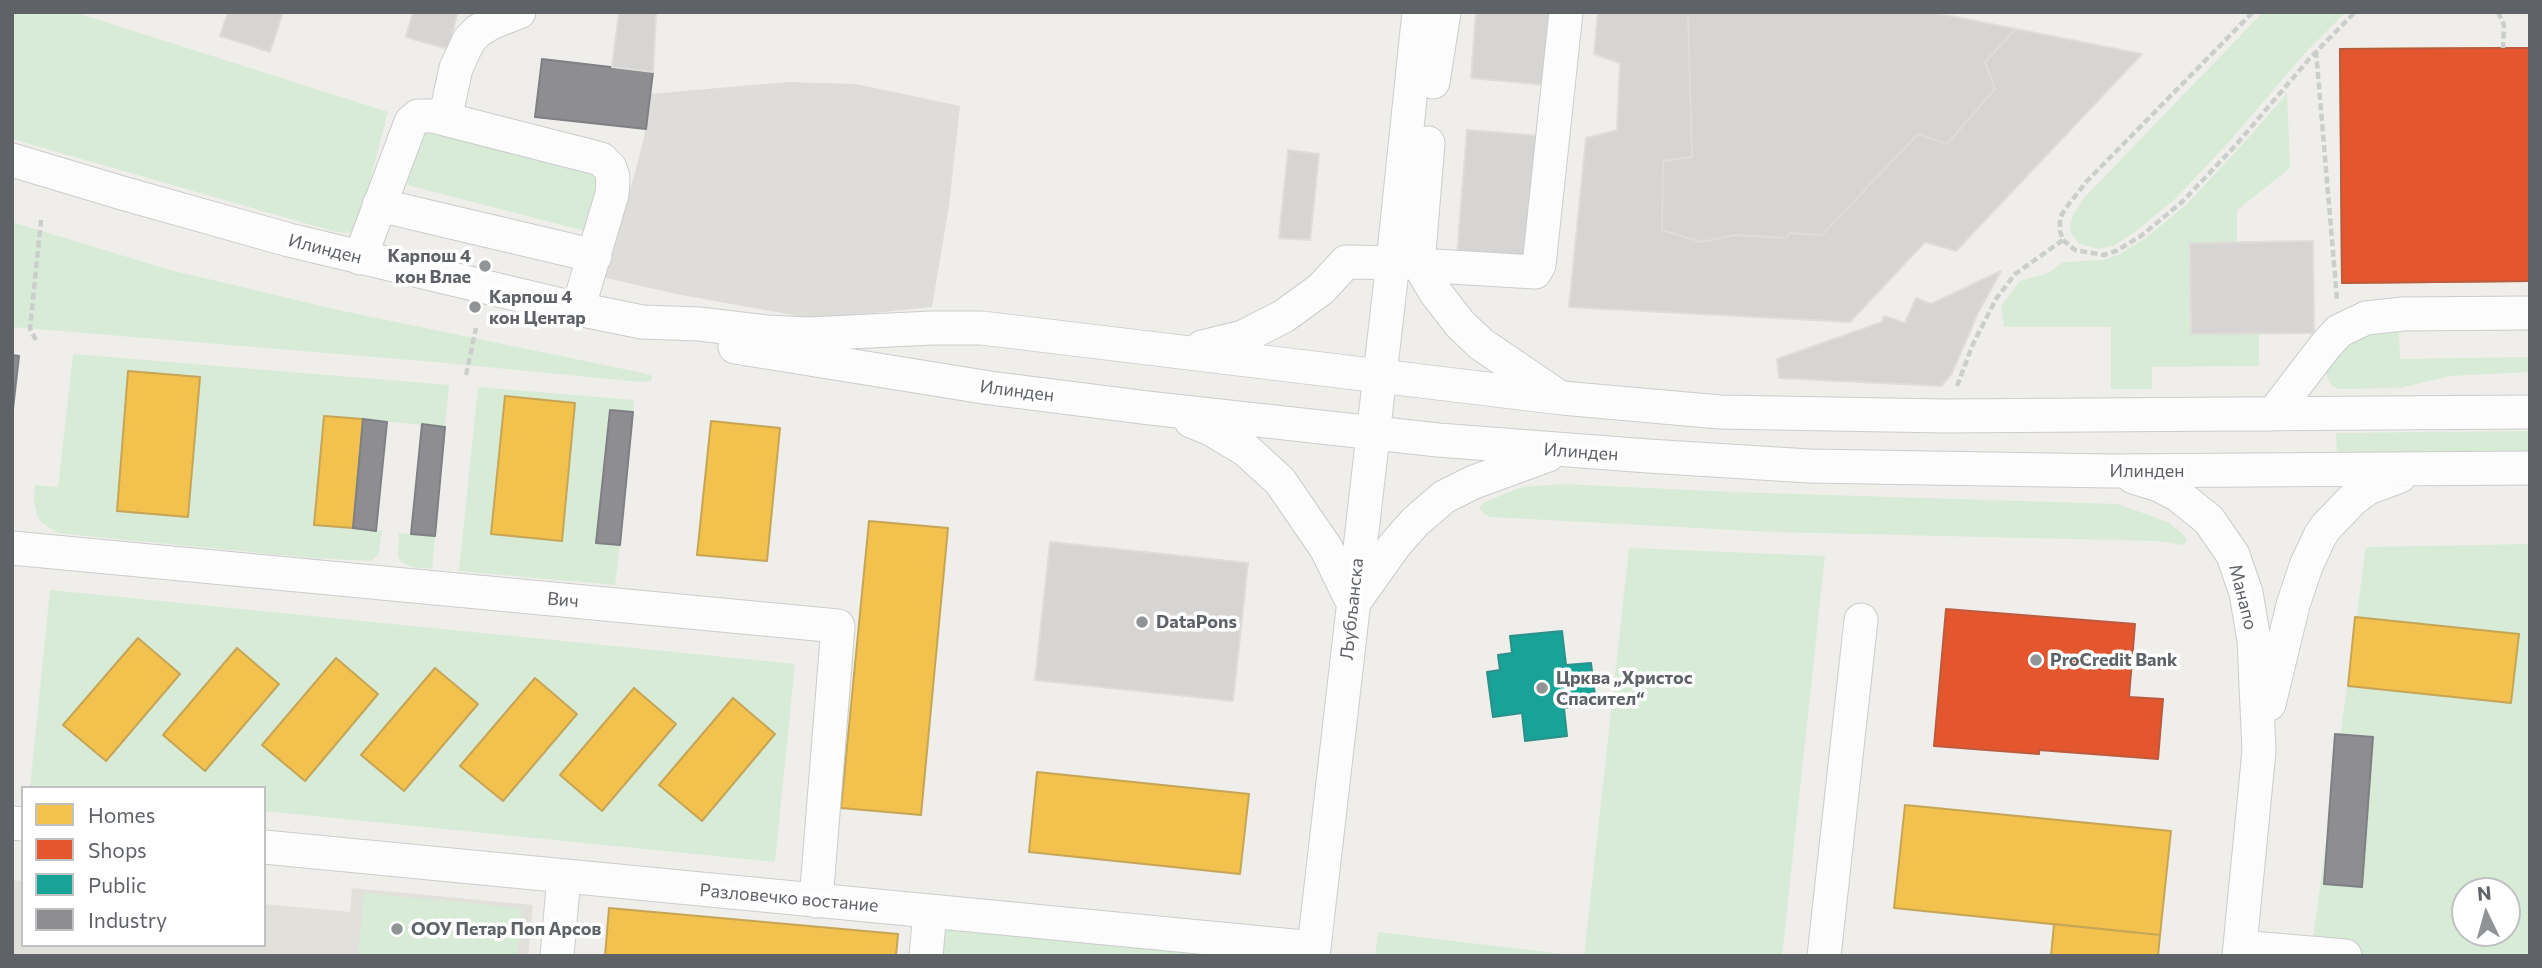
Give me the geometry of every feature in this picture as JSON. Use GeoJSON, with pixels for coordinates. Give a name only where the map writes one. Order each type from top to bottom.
{"type":"FeatureCollection","features":[{"type":"Feature","properties":{"kind":"street"},"geometry":{"type":"LineString","coordinates":[[445,119],[456,68],[469,40],[491,23],[519,12]]}},
{"type":"Feature","properties":{"kind":"street"},"geometry":{"type":"LineString","coordinates":[[1419,12],[1405,263],[1481,344],[1562,398]]}},
{"type":"Feature","properties":{"kind":"street"},"geometry":{"type":"LineString","coordinates":[[1405,263],[1444,12]]}},
{"type":"Feature","properties":{"kind":"street"},"geometry":{"type":"LineString","coordinates":[[1183,352],[1244,337],[1264,327],[1321,289],[1346,262],[1405,263],[1535,272],[1539,265],[1566,12]]}},
{"type":"Feature","properties":{"kind":"street"},"geometry":{"type":"LineString","coordinates":[[360,258],[411,122],[418,116],[425,115],[445,119],[601,159],[610,168],[613,177],[612,194],[578,309]]}},
{"type":"Feature","properties":{"kind":"street","name":"Илинден"},"geometry":{"type":"LineString","coordinates":[[12,159],[135,197],[360,258],[642,322],[809,334],[982,328],[1562,398],[1720,412],[1945,416],[2530,412]]}},
{"type":"Feature","properties":{"kind":"street"},"geometry":{"type":"LineString","coordinates":[[379,205],[595,256]]}},
{"type":"Feature","properties":{"kind":"street","name":"Љубљанска"},"geometry":{"type":"LineString","coordinates":[[1313,952],[1379,376],[1405,263]]}},
{"type":"Feature","properties":{"kind":"street"},"geometry":{"type":"LineString","coordinates":[[2273,414],[2339,331],[2365,318],[2381,315],[2530,313]]}},
{"type":"Feature","properties":{"kind":"street","name":"Илинден"},"geometry":{"type":"LineString","coordinates":[[642,322],[667,333],[783,357],[990,388],[1372,433],[1563,450],[1809,466],[2111,471],[2530,468]]}},
{"type":"Feature","properties":{"kind":"street"},"geometry":{"type":"LineString","coordinates":[[1149,408],[1211,429],[1247,450],[1260,461],[1295,500],[1326,548],[1353,603],[1394,546],[1415,522],[1444,498],[1525,461],[1563,450]]}},
{"type":"Feature","properties":{"kind":"street","name":"Манапо"},"geometry":{"type":"LineString","coordinates":[[2240,951],[2259,751],[2292,605],[2306,566],[2320,536],[2339,512],[2368,488],[2385,480],[2424,470]]}},
{"type":"Feature","properties":{"kind":"street","name":"Манапо"},"geometry":{"type":"LineString","coordinates":[[2111,471],[2159,485],[2178,495],[2209,520],[2233,555],[2246,593],[2254,640],[2259,751]]}},
{"type":"Feature","properties":{"kind":"street"},"geometry":{"type":"LineString","coordinates":[[12,556],[13,548]]}},
{"type":"Feature","properties":{"kind":"street","name":"Вич"},"geometry":{"type":"LineString","coordinates":[[13,548],[838,626],[816,901]]}},
{"type":"Feature","properties":{"kind":"street"},"geometry":{"type":"LineString","coordinates":[[1824,956],[1861,620]]}},
{"type":"Feature","properties":{"kind":"street","name":"Разловечко востание"},"geometry":{"type":"LineString","coordinates":[[266,847],[930,911],[1313,952]]}},
{"type":"Feature","properties":{"kind":"street"},"geometry":{"type":"LineString","coordinates":[[557,956],[564,876]]}},
{"type":"Feature","properties":{"kind":"street"},"geometry":{"type":"LineString","coordinates":[[926,956],[930,911]]}},
{"type":"Feature","properties":{"kind":"street"},"geometry":{"type":"LineString","coordinates":[[2240,951],[2345,956]]}},
{"type":"Feature","properties":{"kind":"path"},"geometry":{"type":"LineString","coordinates":[[2244,12],[2246,19]]}},
{"type":"Feature","properties":{"kind":"path"},"geometry":{"type":"LineString","coordinates":[[2253,12],[2080,190],[2060,218],[2063,240],[2075,250],[2104,255],[2116,251],[2141,236],[2183,201],[2235,146],[2316,51],[2356,12]]}},
{"type":"Feature","properties":{"kind":"path"},"geometry":{"type":"LineString","coordinates":[[2498,12],[2504,25],[2503,48]]}},
{"type":"Feature","properties":{"kind":"path"},"geometry":{"type":"LineString","coordinates":[[2316,51],[2339,331]]}},
{"type":"Feature","properties":{"kind":"path"},"geometry":{"type":"LineString","coordinates":[[36,340],[30,329],[41,220]]}},
{"type":"Feature","properties":{"kind":"path"},"geometry":{"type":"LineString","coordinates":[[1945,416],[1973,344],[1997,299],[2015,274],[2063,240]]}},
{"type":"Feature","properties":{"kind":"path"},"geometry":{"type":"LineString","coordinates":[[466,375],[476,328]]}},
{"type":"Feature","properties":{"kind":"shaded area"},"geometry":{"type":"Polygon","coordinates":[[[787,82],[856,84],[960,106],[949,206],[932,307],[815,319],[676,294],[602,277],[635,173],[646,129],[650,94],[787,82]]]}},
{"type":"Feature","properties":{"kind":"shaded area","name":"ООУ Петар Поп Арсов"},"geometry":{"type":"Polygon","coordinates":[[[12,880],[21,881],[21,947],[266,947],[266,904],[350,912],[352,888],[533,905],[528,956],[12,956],[12,880]]]}},
{"type":"Feature","properties":{"kind":"green space"},"geometry":{"type":"Polygon","coordinates":[[[12,12],[74,12],[388,112],[356,229],[348,233],[336,232],[12,139],[12,12]]]}},
{"type":"Feature","properties":{"kind":"green space"},"geometry":{"type":"Polygon","coordinates":[[[2263,12],[2346,12],[2305,53],[2229,142],[2176,198],[2135,232],[2113,246],[2098,249],[2080,244],[2072,235],[2070,226],[2083,199],[2263,12]]]}},
{"type":"Feature","properties":{"kind":"green space"},"geometry":{"type":"Polygon","coordinates":[[[2287,93],[2290,168],[2237,210],[2237,242],[2190,243],[2259,333],[2259,366],[2152,367],[2152,389],[2111,389],[2111,327],[2004,327],[2001,306],[2020,281],[2049,273],[2063,262],[2104,260],[2144,239],[2186,205],[2287,93]]]}},
{"type":"Feature","properties":{"kind":"green space"},"geometry":{"type":"Polygon","coordinates":[[[424,122],[605,175],[589,232],[407,185],[424,122]]]}},
{"type":"Feature","properties":{"kind":"green space"},"geometry":{"type":"Polygon","coordinates":[[[12,222],[170,270],[338,310],[643,373],[652,376],[651,381],[12,327],[12,222]]]}},
{"type":"Feature","properties":{"kind":"green space"},"geometry":{"type":"Polygon","coordinates":[[[2399,331],[2400,359],[2530,357],[2530,372],[2449,376],[2400,388],[2339,389],[2331,385],[2327,378],[2327,367],[2355,337],[2363,333],[2399,331]]]}},
{"type":"Feature","properties":{"kind":"green space"},"geometry":{"type":"Polygon","coordinates":[[[73,354],[449,385],[445,427],[324,416],[314,524],[382,531],[378,555],[371,561],[313,558],[66,534],[56,532],[41,522],[34,502],[35,485],[58,487],[73,354]]]}},
{"type":"Feature","properties":{"kind":"green space"},"geometry":{"type":"Polygon","coordinates":[[[478,387],[634,400],[633,412],[610,410],[597,543],[620,545],[615,585],[459,571],[478,387]],[[505,397],[491,534],[561,541],[575,404],[505,397]]]}},
{"type":"Feature","properties":{"kind":"green space"},"geometry":{"type":"Polygon","coordinates":[[[2530,431],[2530,452],[2337,455],[2336,433],[2530,431]]]}},
{"type":"Feature","properties":{"kind":"green space"},"geometry":{"type":"Polygon","coordinates":[[[1564,484],[2118,504],[2168,522],[2184,535],[2187,541],[2183,545],[2156,541],[1772,532],[1490,517],[1480,510],[1480,506],[1485,502],[1522,487],[1564,484]]]}},
{"type":"Feature","properties":{"kind":"green space"},"geometry":{"type":"Polygon","coordinates":[[[399,533],[435,536],[432,569],[413,567],[401,562],[398,556],[399,533]]]}},
{"type":"Feature","properties":{"kind":"green space"},"geometry":{"type":"Polygon","coordinates":[[[2530,544],[2530,956],[2345,956],[2311,953],[2366,547],[2530,544]]]}},
{"type":"Feature","properties":{"kind":"green space"},"geometry":{"type":"Polygon","coordinates":[[[1629,548],[1825,556],[1782,956],[1584,956],[1629,548]]]}},
{"type":"Feature","properties":{"kind":"green space"},"geometry":{"type":"Polygon","coordinates":[[[50,590],[795,664],[775,862],[266,811],[266,786],[30,786],[50,590]]]}},
{"type":"Feature","properties":{"kind":"green space"},"geometry":{"type":"Polygon","coordinates":[[[364,893],[521,908],[517,956],[358,956],[364,893]]]}},
{"type":"Feature","properties":{"kind":"green space"},"geometry":{"type":"Polygon","coordinates":[[[930,911],[1274,956],[926,956],[930,911]]]}},
{"type":"Feature","properties":{"kind":"green space"},"geometry":{"type":"Polygon","coordinates":[[[1378,932],[1580,956],[1375,956],[1378,932]]]}},
{"type":"Feature","properties":{"kind":"building: Homes"},"geometry":{"type":"Polygon","coordinates":[[[2530,48],[2530,281],[2342,283],[2340,49],[2530,48]],[[2487,100],[2429,101],[2430,160],[2446,160],[2446,183],[2397,184],[2397,206],[2423,205],[2424,231],[2512,230],[2511,118],[2487,118],[2487,100]]]}},
{"type":"Feature","properties":{"kind":"building: Homes"},"geometry":{"type":"Polygon","coordinates":[[[128,371],[200,377],[188,517],[117,511],[128,371]]]}},
{"type":"Feature","properties":{"kind":"building: Homes"},"geometry":{"type":"Polygon","coordinates":[[[505,396],[575,403],[562,541],[491,534],[505,396]]]}},
{"type":"Feature","properties":{"kind":"building: Homes"},"geometry":{"type":"Polygon","coordinates":[[[324,416],[363,419],[353,528],[314,525],[324,416]]]}},
{"type":"Feature","properties":{"kind":"building: Homes"},"geometry":{"type":"Polygon","coordinates":[[[711,421],[780,428],[767,561],[697,555],[711,421]]]}},
{"type":"Feature","properties":{"kind":"building: Homes"},"geometry":{"type":"Polygon","coordinates":[[[869,521],[948,528],[921,815],[841,808],[869,521]]]}},
{"type":"Feature","properties":{"kind":"building: Homes"},"geometry":{"type":"Polygon","coordinates":[[[2355,617],[2519,634],[2511,703],[2348,686],[2355,617]]]}},
{"type":"Feature","properties":{"kind":"building: Homes"},"geometry":{"type":"Polygon","coordinates":[[[138,638],[180,674],[106,761],[63,725],[138,638]]]}},
{"type":"Feature","properties":{"kind":"building: Homes"},"geometry":{"type":"Polygon","coordinates":[[[237,648],[279,684],[205,771],[163,735],[237,648]]]}},
{"type":"Feature","properties":{"kind":"building: Homes"},"geometry":{"type":"Polygon","coordinates":[[[336,658],[378,694],[305,781],[262,745],[336,658]]]}},
{"type":"Feature","properties":{"kind":"building: Homes"},"geometry":{"type":"Polygon","coordinates":[[[435,668],[478,704],[404,791],[361,755],[435,668]]]}},
{"type":"Feature","properties":{"kind":"building: Homes"},"geometry":{"type":"Polygon","coordinates":[[[535,678],[577,714],[503,801],[460,766],[535,678]]]}},
{"type":"Feature","properties":{"kind":"building: Homes"},"geometry":{"type":"Polygon","coordinates":[[[634,688],[676,724],[602,811],[560,775],[634,688]]]}},
{"type":"Feature","properties":{"kind":"building: Homes"},"geometry":{"type":"Polygon","coordinates":[[[733,698],[775,734],[702,821],[659,785],[733,698]]]}},
{"type":"Feature","properties":{"kind":"building: Homes"},"geometry":{"type":"Polygon","coordinates":[[[1037,772],[1249,794],[1240,874],[1029,852],[1037,772]]]}},
{"type":"Feature","properties":{"kind":"building: Homes"},"geometry":{"type":"Polygon","coordinates":[[[1905,805],[2171,831],[2160,935],[1894,908],[1905,805]]]}},
{"type":"Feature","properties":{"kind":"building: Homes"},"geometry":{"type":"Polygon","coordinates":[[[609,908],[898,934],[896,956],[605,956],[609,908]]]}},
{"type":"Feature","properties":{"kind":"building: Homes"},"geometry":{"type":"Polygon","coordinates":[[[2054,924],[2160,935],[2158,956],[2051,956],[2054,924]]]}},
{"type":"Feature","properties":{"kind":"building: Shops"},"geometry":{"type":"Polygon","coordinates":[[[2530,48],[2530,281],[2342,283],[2340,49],[2530,48]]]}},
{"type":"Feature","properties":{"kind":"building: Shops","name":"ProCredit Bank"},"geometry":{"type":"Polygon","coordinates":[[[1946,609],[2135,624],[2129,697],[2163,699],[2158,759],[1934,746],[1946,609]]]}},
{"type":"Feature","properties":{"kind":"building: Public","name":"Црква „Христос Спасител“"},"geometry":{"type":"Polygon","coordinates":[[[1562,631],[1566,665],[1591,663],[1596,704],[1564,708],[1567,736],[1525,741],[1522,713],[1493,717],[1487,672],[1500,670],[1498,655],[1512,653],[1510,636],[1562,631]]]}},
{"type":"Feature","properties":{"kind":"building: Industry"},"geometry":{"type":"Polygon","coordinates":[[[542,59],[653,72],[646,129],[535,117],[542,59]]]}},
{"type":"Feature","properties":{"kind":"building: Industry"},"geometry":{"type":"Polygon","coordinates":[[[12,355],[19,356],[12,418],[12,355]]]}},
{"type":"Feature","properties":{"kind":"building: Industry"},"geometry":{"type":"Polygon","coordinates":[[[610,410],[633,412],[620,545],[596,543],[610,410]]]}},
{"type":"Feature","properties":{"kind":"building: Industry"},"geometry":{"type":"Polygon","coordinates":[[[363,419],[387,422],[376,531],[353,528],[363,419]]]}},
{"type":"Feature","properties":{"kind":"building: Industry"},"geometry":{"type":"Polygon","coordinates":[[[422,424],[445,427],[435,536],[411,534],[422,424]]]}},
{"type":"Feature","properties":{"kind":"building: Industry"},"geometry":{"type":"Polygon","coordinates":[[[2335,734],[2373,737],[2362,887],[2324,884],[2335,734]]]}},
{"type":"Feature","properties":{"kind":"building: Other"},"geometry":{"type":"Polygon","coordinates":[[[228,12],[283,12],[270,52],[220,36],[228,12]]]}},
{"type":"Feature","properties":{"kind":"building: Other"},"geometry":{"type":"Polygon","coordinates":[[[413,12],[458,12],[448,49],[406,37],[413,12]]]}},
{"type":"Feature","properties":{"kind":"building: Other"},"geometry":{"type":"Polygon","coordinates":[[[619,12],[656,12],[653,72],[612,67],[619,12]]]}},
{"type":"Feature","properties":{"kind":"building: Other"},"geometry":{"type":"Polygon","coordinates":[[[1476,12],[1552,12],[1546,85],[1471,78],[1476,12]]]}},
{"type":"Feature","properties":{"kind":"building: Other"},"geometry":{"type":"Polygon","coordinates":[[[1598,12],[1688,12],[1692,157],[1663,161],[1662,230],[1701,242],[1735,235],[1786,238],[1789,233],[1822,235],[1918,134],[1947,144],[1995,89],[1985,62],[2016,29],[2142,54],[1956,251],[1925,242],[1850,322],[1569,307],[1586,138],[1617,130],[1620,63],[1594,54],[1598,12]]]}},
{"type":"Feature","properties":{"kind":"building: Other"},"geometry":{"type":"Polygon","coordinates":[[[1688,12],[1931,12],[2016,29],[1985,62],[1995,89],[1947,144],[1918,134],[1822,235],[1789,233],[1786,238],[1735,235],[1701,242],[1662,230],[1663,161],[1692,157],[1688,12]]]}},
{"type":"Feature","properties":{"kind":"building: Other"},"geometry":{"type":"Polygon","coordinates":[[[1467,130],[1542,136],[1532,260],[1457,254],[1467,130]]]}},
{"type":"Feature","properties":{"kind":"building: Other"},"geometry":{"type":"Polygon","coordinates":[[[1288,150],[1319,154],[1310,240],[1279,238],[1288,150]]]}},
{"type":"Feature","properties":{"kind":"building: Other"},"geometry":{"type":"Polygon","coordinates":[[[2313,241],[2314,333],[2191,334],[2190,243],[2313,241]]]}},
{"type":"Feature","properties":{"kind":"building: Other"},"geometry":{"type":"Polygon","coordinates":[[[2001,271],[1978,313],[1951,375],[1941,386],[1779,378],[1777,359],[1882,322],[1884,316],[1905,323],[1916,298],[1931,304],[2001,271]]]}},
{"type":"Feature","properties":{"kind":"building: Other","name":"DataPons"},"geometry":{"type":"Polygon","coordinates":[[[1050,542],[1248,563],[1233,701],[1035,680],[1050,542]]]}},
{"type":"Feature","properties":{"kind":"place","name":"Карпош 4 кон Влае"},"geometry":{"type":"Point","coordinates":[485,266]}},
{"type":"Feature","properties":{"kind":"place","name":"Карпош 4 кон Центар"},"geometry":{"type":"Point","coordinates":[475,307]}},
{"type":"Feature","properties":{"kind":"place","name":"DataPons"},"geometry":{"type":"Point","coordinates":[1142,622]}},
{"type":"Feature","properties":{"kind":"place","name":"ProCredit Bank"},"geometry":{"type":"Point","coordinates":[2036,660]}},
{"type":"Feature","properties":{"kind":"place","name":"Црква „Христос Спасител“"},"geometry":{"type":"Point","coordinates":[1542,688]}},
{"type":"Feature","properties":{"kind":"place","name":"ООУ Петар Поп Арсов"},"geometry":{"type":"Point","coordinates":[397,929]}}]}
